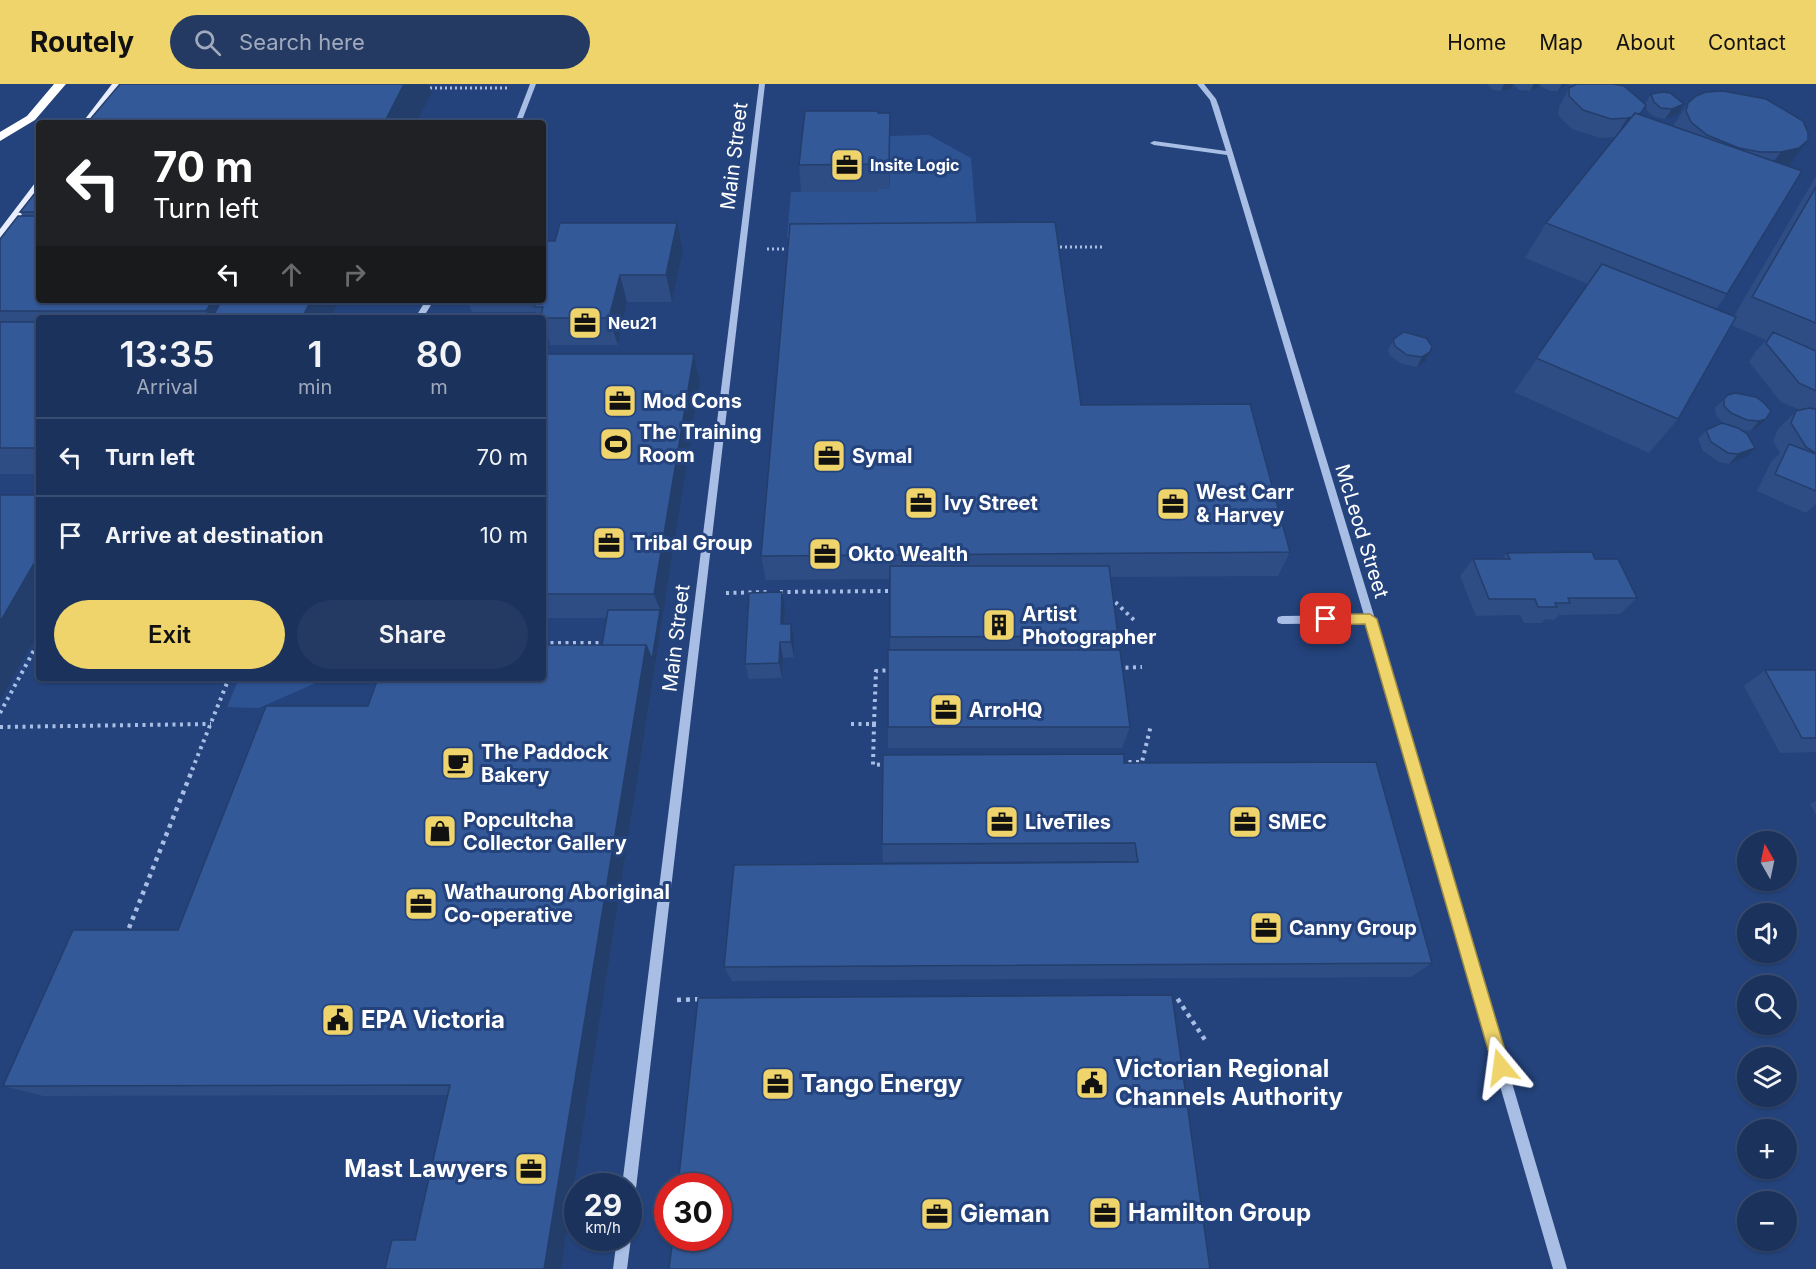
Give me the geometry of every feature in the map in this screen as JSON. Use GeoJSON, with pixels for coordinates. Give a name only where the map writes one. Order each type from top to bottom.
{"type":"FeatureCollection","features":[{"type":"Feature","properties":{"kind":"highway"},"geometry":{"type":"LineString","coordinates":[[0,137],[31,118],[60,84]]}},
{"type":"Feature","properties":{"kind":"main road"},"geometry":{"type":"LineString","coordinates":[[89,120],[117,84]]}},
{"type":"Feature","properties":{"kind":"main road"},"geometry":{"type":"LineString","coordinates":[[0,236],[36,189]]}},
{"type":"Feature","properties":{"kind":"street","name":"Main Street"},"geometry":{"type":"LineString","coordinates":[[631,1173],[762,84]]}},
{"type":"Feature","properties":{"kind":"street","name":"McLeod Street"},"geometry":{"type":"LineString","coordinates":[[1200,84],[1213,99],[1370,619],[1560,1269]]}},
{"type":"Feature","properties":{"kind":"street"},"geometry":{"type":"LineString","coordinates":[[519,120],[532,86]]}},
{"type":"Feature","properties":{"kind":"street"},"geometry":{"type":"LineString","coordinates":[[1154,143],[1228,153]]}},
{"type":"Feature","properties":{"kind":"street"},"geometry":{"type":"LineString","coordinates":[[1282,620],[1370,619]]}},
{"type":"Feature","properties":{"kind":"street"},"geometry":{"type":"LineString","coordinates":[[620,1269],[622,1251]]}},
{"type":"Feature","properties":{"kind":"path"},"geometry":{"type":"LineString","coordinates":[[425,88],[532,86]]}},
{"type":"Feature","properties":{"kind":"path"},"geometry":{"type":"LineString","coordinates":[[1045,248],[1103,247]]}},
{"type":"Feature","properties":{"kind":"path"},"geometry":{"type":"LineString","coordinates":[[742,249],[801,249]]}},
{"type":"Feature","properties":{"kind":"path"},"geometry":{"type":"LineString","coordinates":[[1102,590],[1135,621]]}},
{"type":"Feature","properties":{"kind":"path"},"geometry":{"type":"LineString","coordinates":[[701,593],[903,591]]}},
{"type":"Feature","properties":{"kind":"path"},"geometry":{"type":"LineString","coordinates":[[546,643],[607,642]]}},
{"type":"Feature","properties":{"kind":"path"},"geometry":{"type":"LineString","coordinates":[[0,713],[36,647]]}},
{"type":"Feature","properties":{"kind":"path"},"geometry":{"type":"LineString","coordinates":[[1107,668],[1142,667]]}},
{"type":"Feature","properties":{"kind":"path"},"geometry":{"type":"LineString","coordinates":[[896,764],[873,765],[874,723],[876,671],[899,670]]}},
{"type":"Feature","properties":{"kind":"path"},"geometry":{"type":"LineString","coordinates":[[129,927],[228,681]]}},
{"type":"Feature","properties":{"kind":"path"},"geometry":{"type":"LineString","coordinates":[[851,724],[874,723]]}},
{"type":"Feature","properties":{"kind":"path"},"geometry":{"type":"LineString","coordinates":[[0,727],[211,724]]}},
{"type":"Feature","properties":{"kind":"path"},"geometry":{"type":"LineString","coordinates":[[1118,762],[1142,762],[1151,725]]}},
{"type":"Feature","properties":{"kind":"path"},"geometry":{"type":"LineString","coordinates":[[1165,998],[1177,998],[1207,1043]]}},
{"type":"Feature","properties":{"kind":"path"},"geometry":{"type":"LineString","coordinates":[[652,1000],[712,999]]}},
{"type":"Feature","properties":{"kind":"shaded area"},"geometry":{"type":"Polygon","coordinates":[[[929,135],[971,158],[978,243],[795,244],[787,238],[791,192],[878,192],[878,189],[890,189],[890,136],[929,135]]]}},
{"type":"Feature","properties":{"kind":"shaded area"},"geometry":{"type":"Polygon","coordinates":[[[238,681],[320,681],[259,708],[227,707],[238,681]]]}},
{"type":"Feature","properties":{"kind":"building"},"geometry":{"type":"Polygon","coordinates":[[[120,84],[404,84],[386,120],[90,120],[120,84]]]}},
{"type":"Feature","properties":{"kind":"building"},"geometry":{"type":"Polygon","coordinates":[[[1577,84],[1624,86],[1646,105],[1641,113],[1635,113],[1632,117],[1611,119],[1583,110],[1569,96],[1569,88],[1577,84]]]}},
{"type":"Feature","properties":{"kind":"building"},"geometry":{"type":"Polygon","coordinates":[[[1723,91],[1766,99],[1803,121],[1808,140],[1799,148],[1781,152],[1760,152],[1739,148],[1707,135],[1691,122],[1686,111],[1688,103],[1696,96],[1706,92],[1723,91]]]}},
{"type":"Feature","properties":{"kind":"building"},"geometry":{"type":"Polygon","coordinates":[[[1670,93],[1684,104],[1672,109],[1661,108],[1654,102],[1651,94],[1670,93]]]}},
{"type":"Feature","properties":{"kind":"building"},"geometry":{"type":"Polygon","coordinates":[[[805,111],[890,113],[889,162],[799,165],[805,111]]]}},
{"type":"Feature","properties":{"kind":"building"},"geometry":{"type":"Polygon","coordinates":[[[1635,113],[1802,171],[1727,294],[1546,223],[1635,113]]]}},
{"type":"Feature","properties":{"kind":"building"},"geometry":{"type":"Polygon","coordinates":[[[1816,187],[1816,323],[1752,297],[1816,187]]]}},
{"type":"Feature","properties":{"kind":"building"},"geometry":{"type":"Polygon","coordinates":[[[36,192],[36,212],[20,212],[36,192]]]}},
{"type":"Feature","properties":{"kind":"building"},"geometry":{"type":"Polygon","coordinates":[[[18,216],[36,216],[36,303],[211,303],[206,311],[0,311],[0,239],[18,216]]]}},
{"type":"Feature","properties":{"kind":"building"},"geometry":{"type":"Polygon","coordinates":[[[1055,222],[1081,405],[1250,404],[1290,552],[761,556],[790,224],[1055,222]]]}},
{"type":"Feature","properties":{"kind":"building"},"geometry":{"type":"Polygon","coordinates":[[[560,223],[677,223],[666,275],[620,275],[609,318],[546,318],[546,315],[541,315],[543,307],[534,307],[536,303],[546,303],[546,241],[555,241],[560,223]]]}},
{"type":"Feature","properties":{"kind":"building"},"geometry":{"type":"Polygon","coordinates":[[[1602,264],[1736,317],[1678,419],[1536,358],[1602,264]]]}},
{"type":"Feature","properties":{"kind":"building"},"geometry":{"type":"Polygon","coordinates":[[[220,303],[310,303],[304,315],[214,315],[220,303]]]}},
{"type":"Feature","properties":{"kind":"building"},"geometry":{"type":"Polygon","coordinates":[[[0,322],[36,322],[36,448],[0,448],[0,322]]]}},
{"type":"Feature","properties":{"kind":"building"},"geometry":{"type":"Polygon","coordinates":[[[1404,332],[1426,338],[1432,346],[1430,352],[1422,357],[1407,355],[1395,346],[1393,340],[1404,332]]]}},
{"type":"Feature","properties":{"kind":"building"},"geometry":{"type":"Polygon","coordinates":[[[1773,332],[1816,351],[1816,391],[1799,383],[1766,343],[1773,332]]]}},
{"type":"Feature","properties":{"kind":"building"},"geometry":{"type":"Polygon","coordinates":[[[546,354],[694,354],[654,594],[546,594],[546,354]]]}},
{"type":"Feature","properties":{"kind":"building"},"geometry":{"type":"Polygon","coordinates":[[[1735,393],[1756,397],[1764,403],[1771,411],[1766,419],[1747,420],[1731,413],[1724,406],[1724,399],[1735,393]]]}},
{"type":"Feature","properties":{"kind":"building"},"geometry":{"type":"Polygon","coordinates":[[[1816,409],[1816,453],[1806,447],[1791,423],[1796,411],[1816,409]]]}},
{"type":"Feature","properties":{"kind":"building"},"geometry":{"type":"Polygon","coordinates":[[[1722,423],[1738,428],[1747,434],[1755,448],[1738,454],[1728,453],[1711,442],[1706,430],[1722,423]]]}},
{"type":"Feature","properties":{"kind":"building"},"geometry":{"type":"Polygon","coordinates":[[[1789,444],[1816,454],[1816,491],[1775,474],[1789,444]]]}},
{"type":"Feature","properties":{"kind":"building"},"geometry":{"type":"Polygon","coordinates":[[[0,495],[36,495],[36,560],[0,622],[0,495]]]}},
{"type":"Feature","properties":{"kind":"building"},"geometry":{"type":"Polygon","coordinates":[[[1592,552],[1595,559],[1618,559],[1637,598],[1568,598],[1570,603],[1555,603],[1557,607],[1538,607],[1535,599],[1489,599],[1473,559],[1510,559],[1507,553],[1592,552]]]}},
{"type":"Feature","properties":{"kind":"building","name":"Artist Photographer"},"geometry":{"type":"Polygon","coordinates":[[[890,566],[1109,566],[1118,636],[890,637],[890,566]]]}},
{"type":"Feature","properties":{"kind":"building"},"geometry":{"type":"Polygon","coordinates":[[[782,592],[781,624],[791,624],[791,642],[780,642],[779,663],[745,664],[749,593],[782,592]]]}},
{"type":"Feature","properties":{"kind":"building"},"geometry":{"type":"Polygon","coordinates":[[[608,610],[660,610],[652,659],[646,645],[602,645],[608,610]]]}},
{"type":"Feature","properties":{"kind":"building"},"geometry":{"type":"Polygon","coordinates":[[[546,645],[646,645],[544,1269],[385,1269],[392,1240],[415,1240],[450,1085],[3,1086],[73,930],[178,930],[266,706],[368,706],[377,681],[546,681],[546,645]]]}},
{"type":"Feature","properties":{"kind":"building"},"geometry":{"type":"Polygon","coordinates":[[[888,650],[1120,650],[1130,727],[888,727],[888,650]]]}},
{"type":"Feature","properties":{"kind":"building"},"geometry":{"type":"Polygon","coordinates":[[[1765,670],[1816,670],[1816,738],[1802,738],[1765,670]]]}},
{"type":"Feature","properties":{"kind":"building"},"geometry":{"type":"Polygon","coordinates":[[[1124,754],[1124,763],[1376,762],[1432,963],[724,967],[734,865],[1138,862],[1135,843],[882,844],[883,755],[1124,754]]]}},
{"type":"Feature","properties":{"kind":"building"},"geometry":{"type":"Polygon","coordinates":[[[1172,995],[1210,1269],[669,1269],[671,1251],[732,1251],[732,1173],[679,1173],[698,998],[1172,995]]]}},
{"type":"Feature","properties":{"kind":"place","name":"Insite Logic"},"geometry":{"type":"Point","coordinates":[847,165]}},
{"type":"Feature","properties":{"kind":"place","name":"Neu21"},"geometry":{"type":"Point","coordinates":[585,323]}},
{"type":"Feature","properties":{"kind":"place","name":"Mod Cons"},"geometry":{"type":"Point","coordinates":[620,401]}},
{"type":"Feature","properties":{"kind":"place","name":"The Training Room"},"geometry":{"type":"Point","coordinates":[616,444]}},
{"type":"Feature","properties":{"kind":"place","name":"Symal"},"geometry":{"type":"Point","coordinates":[829,456]}},
{"type":"Feature","properties":{"kind":"place","name":"Ivy Street"},"geometry":{"type":"Point","coordinates":[921,503]}},
{"type":"Feature","properties":{"kind":"place","name":"West Carr & Harvey"},"geometry":{"type":"Point","coordinates":[1173,504]}},
{"type":"Feature","properties":{"kind":"place","name":"Tribal Group"},"geometry":{"type":"Point","coordinates":[609,543]}},
{"type":"Feature","properties":{"kind":"place","name":"Okto Wealth"},"geometry":{"type":"Point","coordinates":[825,554]}},
{"type":"Feature","properties":{"kind":"place","name":"Artist Photographer"},"geometry":{"type":"Point","coordinates":[999,625]}},
{"type":"Feature","properties":{"kind":"place","name":"ArroHQ"},"geometry":{"type":"Point","coordinates":[946,710]}},
{"type":"Feature","properties":{"kind":"place","name":"The Paddock Bakery"},"geometry":{"type":"Point","coordinates":[458,763]}},
{"type":"Feature","properties":{"kind":"place","name":"LiveTiles"},"geometry":{"type":"Point","coordinates":[1002,822]}},
{"type":"Feature","properties":{"kind":"place","name":"SMEC"},"geometry":{"type":"Point","coordinates":[1245,822]}},
{"type":"Feature","properties":{"kind":"place","name":"Popcultcha Collector Gallery"},"geometry":{"type":"Point","coordinates":[440,831]}},
{"type":"Feature","properties":{"kind":"place","name":"Wathaurong Aboriginal Co-operative"},"geometry":{"type":"Point","coordinates":[421,904]}},
{"type":"Feature","properties":{"kind":"place","name":"Canny Group"},"geometry":{"type":"Point","coordinates":[1266,928]}},
{"type":"Feature","properties":{"kind":"place","name":"EPA Victoria"},"geometry":{"type":"Point","coordinates":[338,1020]}},
{"type":"Feature","properties":{"kind":"place","name":"Victorian Regional Channels Authority"},"geometry":{"type":"Point","coordinates":[1092,1083]}},
{"type":"Feature","properties":{"kind":"place","name":"Tango Energy"},"geometry":{"type":"Point","coordinates":[778,1084]}},
{"type":"Feature","properties":{"kind":"place","name":"Mast Lawyers"},"geometry":{"type":"Point","coordinates":[531,1169]}},
{"type":"Feature","properties":{"kind":"place","name":"Hamilton Group"},"geometry":{"type":"Point","coordinates":[1105,1213]}},
{"type":"Feature","properties":{"kind":"place","name":"Gieman"},"geometry":{"type":"Point","coordinates":[937,1214]}},
{"type":"Feature","properties":{"kind":"route"},"geometry":{"type":"LineString","coordinates":[[1326,619],[1370,619],[1501,1067]]}}]}
